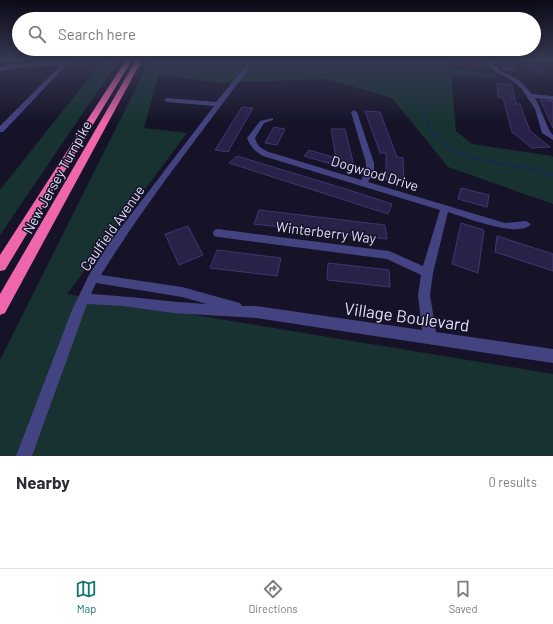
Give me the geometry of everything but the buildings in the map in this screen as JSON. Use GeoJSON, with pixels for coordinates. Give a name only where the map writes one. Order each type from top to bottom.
{"type":"FeatureCollection","features":[{"type":"Feature","properties":{"kind":"highway","name":"New Jersey Turnpike"},"geometry":{"type":"LineString","coordinates":[[0,266],[116,81]]}},
{"type":"Feature","properties":{"kind":"highway","name":"New Jersey Turnpike"},"geometry":{"type":"LineString","coordinates":[[0,308],[127,81]]}},
{"type":"Feature","properties":{"kind":"street"},"geometry":{"type":"LineString","coordinates":[[0,130],[49,81]]}},
{"type":"Feature","properties":{"kind":"street","name":"Caulfield Avenue"},"geometry":{"type":"LineString","coordinates":[[24,456],[83,299],[93,278],[109,252],[236,81]]}},
{"type":"Feature","properties":{"kind":"street"},"geometry":{"type":"LineString","coordinates":[[518,81],[530,96],[544,124],[546,133],[553,138]]}},
{"type":"Feature","properties":{"kind":"street"},"geometry":{"type":"LineString","coordinates":[[530,96],[553,98]]}},
{"type":"Feature","properties":{"kind":"street"},"geometry":{"type":"LineString","coordinates":[[167,100],[218,104]]}},
{"type":"Feature","properties":{"kind":"street"},"geometry":{"type":"LineString","coordinates":[[354,112],[370,163],[370,172],[363,183]]}},
{"type":"Feature","properties":{"kind":"street","name":"Dogwood Drive"},"geometry":{"type":"LineString","coordinates":[[271,118],[262,122],[252,138],[252,144],[257,150],[505,226],[526,224]]}},
{"type":"Feature","properties":{"kind":"street"},"geometry":{"type":"LineString","coordinates":[[544,124],[553,126]]}},
{"type":"Feature","properties":{"kind":"street"},"geometry":{"type":"LineString","coordinates":[[430,338],[424,295],[427,273],[445,207]]}},
{"type":"Feature","properties":{"kind":"street","name":"Winterberry Way"},"geometry":{"type":"LineString","coordinates":[[218,233],[389,255],[427,273]]}},
{"type":"Feature","properties":{"kind":"street","name":"Village Boulevard"},"geometry":{"type":"LineString","coordinates":[[93,278],[182,292],[256,312]]}},
{"type":"Feature","properties":{"kind":"street","name":"Village Boulevard"},"geometry":{"type":"LineString","coordinates":[[83,299],[123,301],[172,308],[256,312],[553,356]]}},
{"type":"Feature","properties":{"kind":"green space"},"geometry":{"type":"Polygon","coordinates":[[[86,81],[105,81],[0,235],[0,190],[86,81]]]}},
{"type":"Feature","properties":{"kind":"green space"},"geometry":{"type":"Polygon","coordinates":[[[139,81],[157,81],[144,128],[187,133],[67,294],[553,374],[553,456],[0,456],[0,360],[139,81]]]}},
{"type":"Feature","properties":{"kind":"green space"},"geometry":{"type":"Polygon","coordinates":[[[207,81],[264,81],[218,83],[207,81]]]}},
{"type":"Feature","properties":{"kind":"green space"},"geometry":{"type":"Polygon","coordinates":[[[334,81],[452,81],[456,131],[472,144],[553,157],[553,204],[448,167],[392,98],[334,81]]]}},
{"type":"Feature","properties":{"kind":"waterway"},"geometry":{"type":"LineString","coordinates":[[404,81],[411,89],[413,96],[420,106]]}},
{"type":"Feature","properties":{"kind":"waterway"},"geometry":{"type":"LineString","coordinates":[[420,105],[431,131],[449,147],[469,157],[508,165]]}},
{"type":"Feature","properties":{"kind":"waterway"},"geometry":{"type":"LineString","coordinates":[[502,164],[543,171],[553,176]]}}]}
